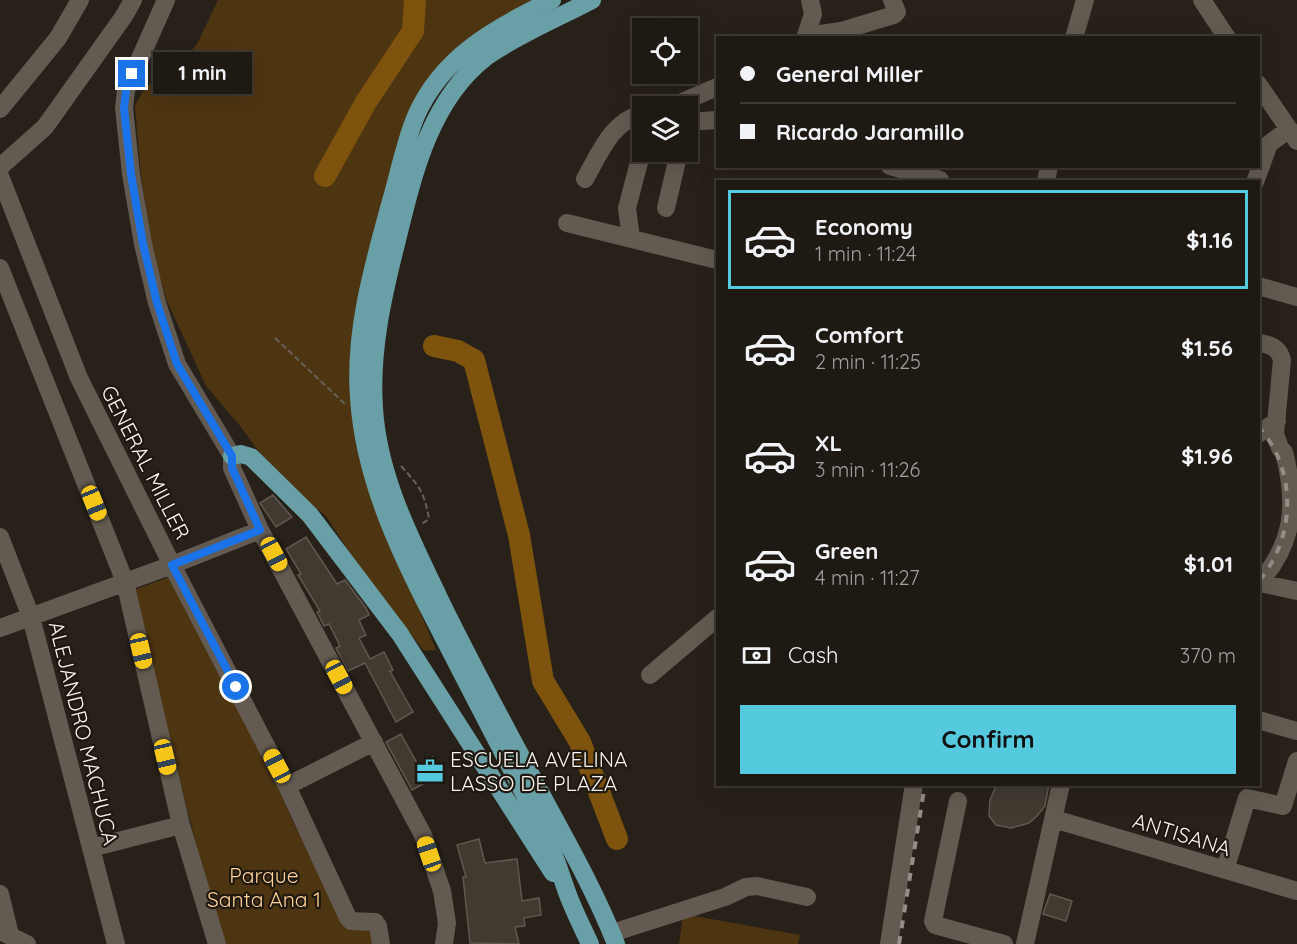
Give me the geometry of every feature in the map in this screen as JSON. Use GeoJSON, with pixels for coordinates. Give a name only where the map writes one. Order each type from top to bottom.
{"type":"FeatureCollection","features":[{"type":"Feature","properties":{"kind":"main road"},"geometry":{"type":"LineString","coordinates":[[552,0],[503,24],[476,41],[437,80],[416,116],[384,227],[363,320],[358,378],[365,442],[378,496],[390,530],[549,843],[571,902],[590,944]]}},
{"type":"Feature","properties":{"kind":"main road"},"geometry":{"type":"LineString","coordinates":[[592,0],[489,55],[458,84],[433,125],[410,185],[380,308],[373,382],[374,408],[385,470],[410,538],[467,657],[582,869],[614,939]]}},
{"type":"Feature","properties":{"kind":"main road"},"geometry":{"type":"LineString","coordinates":[[232,456],[241,454],[251,457],[310,515],[400,634],[571,902]]}},
{"type":"Feature","properties":{"kind":"street"},"geometry":{"type":"LineString","coordinates":[[0,109],[58,38],[80,0]]}},
{"type":"Feature","properties":{"kind":"street"},"geometry":{"type":"LineString","coordinates":[[0,167],[45,127],[133,0]]}},
{"type":"Feature","properties":{"kind":"street"},"geometry":{"type":"LineString","coordinates":[[166,0],[126,90],[124,108],[131,174],[143,244],[157,303],[177,364],[232,456],[232,468],[260,530],[423,835],[442,891],[447,923],[444,944]]}},
{"type":"Feature","properties":{"kind":"street"},"geometry":{"type":"LineString","coordinates":[[806,36],[813,14],[810,0]]}},
{"type":"Feature","properties":{"kind":"street"},"geometry":{"type":"LineString","coordinates":[[812,36],[842,31],[894,15],[897,12],[892,0]]}},
{"type":"Feature","properties":{"kind":"street"},"geometry":{"type":"LineString","coordinates":[[1075,36],[1085,0]]}},
{"type":"Feature","properties":{"kind":"street"},"geometry":{"type":"LineString","coordinates":[[1202,0],[1226,36]]}},
{"type":"Feature","properties":{"kind":"street"},"geometry":{"type":"LineString","coordinates":[[697,96],[716,87]]}},
{"type":"Feature","properties":{"kind":"street"},"geometry":{"type":"LineString","coordinates":[[1256,180],[1269,144],[1293,135],[1260,87]]}},
{"type":"Feature","properties":{"kind":"street"},"geometry":{"type":"LineString","coordinates":[[585,179],[614,129],[632,117]]}},
{"type":"Feature","properties":{"kind":"street"},"geometry":{"type":"LineString","coordinates":[[698,121],[716,120]]}},
{"type":"Feature","properties":{"kind":"street"},"geometry":{"type":"LineString","coordinates":[[631,238],[627,208],[639,162]]}},
{"type":"Feature","properties":{"kind":"street"},"geometry":{"type":"LineString","coordinates":[[666,208],[677,162]]}},
{"type":"Feature","properties":{"kind":"street"},"geometry":{"type":"LineString","coordinates":[[899,173],[940,180]]}},
{"type":"Feature","properties":{"kind":"street","name":"GENERAL MILLER"},"geometry":{"type":"LineString","coordinates":[[0,176],[79,378],[172,565],[287,786],[348,918],[351,921],[375,922],[382,944]]}},
{"type":"Feature","properties":{"kind":"street"},"geometry":{"type":"LineString","coordinates":[[567,223],[716,260]]}},
{"type":"Feature","properties":{"kind":"street"},"geometry":{"type":"LineString","coordinates":[[0,268],[125,582],[181,825],[217,944]]}},
{"type":"Feature","properties":{"kind":"street"},"geometry":{"type":"LineString","coordinates":[[1260,287],[1297,297]]}},
{"type":"Feature","properties":{"kind":"street"},"geometry":{"type":"LineString","coordinates":[[1260,343],[1275,347],[1282,360],[1276,441],[1290,454],[1294,487],[1293,523],[1277,559],[1260,583]]}},
{"type":"Feature","properties":{"kind":"street"},"geometry":{"type":"LineString","coordinates":[[1260,433],[1277,421]]}},
{"type":"Feature","properties":{"kind":"street"},"geometry":{"type":"LineString","coordinates":[[0,628],[260,530]]}},
{"type":"Feature","properties":{"kind":"street","name":"ALEJANDRO MACHUCA"},"geometry":{"type":"LineString","coordinates":[[0,537],[31,617],[116,944]]}},
{"type":"Feature","properties":{"kind":"street"},"geometry":{"type":"LineString","coordinates":[[1260,584],[1297,591]]}},
{"type":"Feature","properties":{"kind":"street"},"geometry":{"type":"LineString","coordinates":[[650,675],[716,619]]}},
{"type":"Feature","properties":{"kind":"street"},"geometry":{"type":"LineString","coordinates":[[1260,721],[1293,729],[1297,711]]}},
{"type":"Feature","properties":{"kind":"street"},"geometry":{"type":"LineString","coordinates":[[287,786],[374,742]]}},
{"type":"Feature","properties":{"kind":"street"},"geometry":{"type":"LineString","coordinates":[[1225,870],[1247,798],[1283,806],[1297,761]]}},
{"type":"Feature","properties":{"kind":"street"},"geometry":{"type":"LineString","coordinates":[[889,944],[914,786]]}},
{"type":"Feature","properties":{"kind":"street"},"geometry":{"type":"LineString","coordinates":[[1025,944],[1061,786]]}},
{"type":"Feature","properties":{"kind":"street"},"geometry":{"type":"LineString","coordinates":[[958,801],[933,921],[935,925],[1004,944]]}},
{"type":"Feature","properties":{"kind":"street","name":"ANTISANA"},"geometry":{"type":"LineString","coordinates":[[1054,819],[1297,891]]}},
{"type":"Feature","properties":{"kind":"street"},"geometry":{"type":"LineString","coordinates":[[91,848],[181,825]]}},
{"type":"Feature","properties":{"kind":"street"},"geometry":{"type":"LineString","coordinates":[[614,939],[725,897],[746,886],[757,886],[807,897]]}},
{"type":"Feature","properties":{"kind":"street"},"geometry":{"type":"LineString","coordinates":[[0,894],[5,933],[27,944]]}},
{"type":"Feature","properties":{"kind":"path"},"geometry":{"type":"LineString","coordinates":[[274,338],[341,400]]}},
{"type":"Feature","properties":{"kind":"path"},"geometry":{"type":"LineString","coordinates":[[414,529],[429,519],[426,499]]}},
{"type":"Feature","properties":{"kind":"green space"},"geometry":{"type":"Polygon","coordinates":[[[218,0],[539,0],[473,35],[403,136],[371,494],[436,650],[424,651],[359,567],[326,516],[265,460],[241,427],[206,386],[167,301],[152,250],[140,167],[135,105],[146,87],[175,70],[197,44],[218,0]]]}},
{"type":"Feature","properties":{"kind":"green space","name":"Parque Santa Ana 1"},"geometry":{"type":"Polygon","coordinates":[[[172,576],[266,761],[294,824],[348,927],[378,930],[375,944],[222,944],[131,591],[172,576]]]}},
{"type":"Feature","properties":{"kind":"green space"},"geometry":{"type":"Polygon","coordinates":[[[683,914],[800,935],[798,944],[679,944],[683,914]]]}},
{"type":"Feature","properties":{"kind":"building"},"geometry":{"type":"Polygon","coordinates":[[[273,495],[292,517],[276,527],[260,503],[273,495]]]}},
{"type":"Feature","properties":{"kind":"building"},"geometry":{"type":"Polygon","coordinates":[[[306,537],[337,584],[345,580],[366,608],[369,615],[359,620],[366,635],[359,638],[370,659],[384,652],[393,670],[390,671],[413,712],[396,722],[365,663],[348,671],[336,648],[340,646],[329,624],[324,626],[317,612],[320,611],[298,575],[301,574],[286,549],[306,537]]]}},
{"type":"Feature","properties":{"kind":"building"},"geometry":{"type":"Polygon","coordinates":[[[401,734],[418,765],[433,757],[442,774],[412,790],[386,742],[401,734]]]}},
{"type":"Feature","properties":{"kind":"building"},"geometry":{"type":"Polygon","coordinates":[[[996,786],[1049,786],[1045,806],[1037,816],[1029,823],[1011,828],[996,825],[989,816],[990,800],[996,786]]]}},
{"type":"Feature","properties":{"kind":"building"},"geometry":{"type":"Polygon","coordinates":[[[479,839],[485,863],[517,859],[522,901],[539,898],[541,915],[524,918],[525,926],[515,927],[519,944],[470,943],[463,877],[466,877],[457,845],[479,839]]]}},
{"type":"Feature","properties":{"kind":"building"},"geometry":{"type":"Polygon","coordinates":[[[1050,894],[1072,901],[1066,921],[1043,914],[1050,894]]]}},
{"type":"Feature","properties":{"kind":"waterway"},"geometry":{"type":"LineString","coordinates":[[325,176],[366,102],[413,31],[415,0]]}},
{"type":"Feature","properties":{"kind":"waterway"},"geometry":{"type":"LineString","coordinates":[[434,346],[458,351],[474,360],[519,535],[543,681],[580,742],[617,839]]}},
{"type":"Feature","properties":{"kind":"railway"},"geometry":{"type":"LineString","coordinates":[[1260,429],[1271,443],[1280,462],[1287,503],[1280,545],[1271,564],[1260,579]]}},
{"type":"Feature","properties":{"kind":"railway"},"geometry":{"type":"LineString","coordinates":[[899,944],[925,786]]}},
{"type":"Feature","properties":{"kind":"place","name":"ESCUELA AVELINA LASSO DE PLAZA"},"geometry":{"type":"Point","coordinates":[430,771]}},
{"type":"Feature","properties":{"kind":"route"},"geometry":{"type":"LineString","coordinates":[[132,74],[126,90],[124,108],[131,174],[143,244],[157,303],[177,364],[232,456],[232,468],[260,530],[172,565],[236,687]]}}]}
